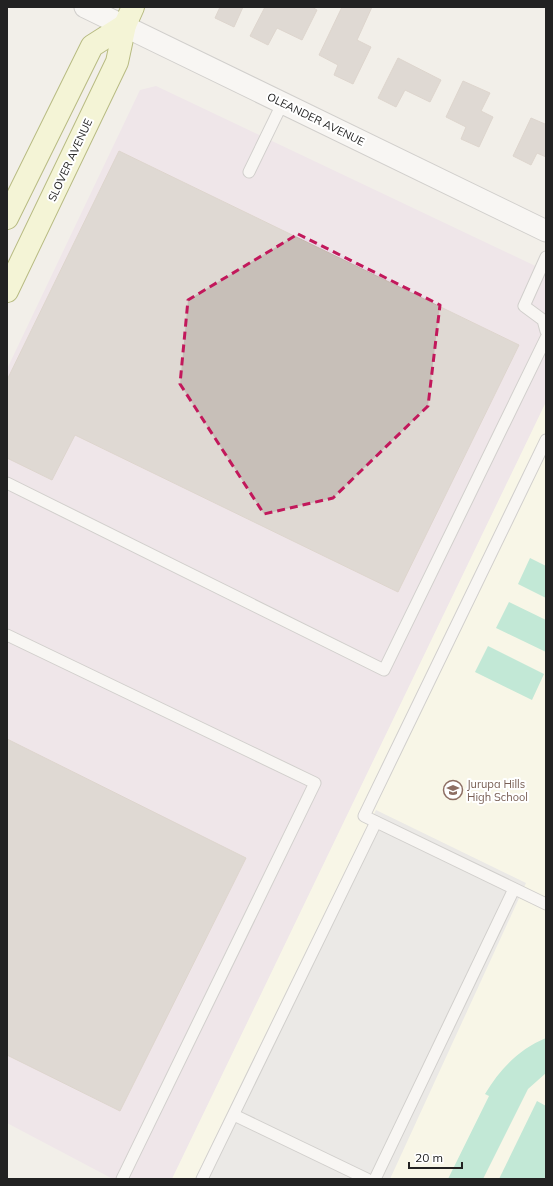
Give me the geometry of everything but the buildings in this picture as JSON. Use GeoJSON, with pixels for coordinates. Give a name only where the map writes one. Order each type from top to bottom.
{"type":"FeatureCollection","features":[{"type":"Feature","properties":{"kind":"main road"},"geometry":{"type":"LineString","coordinates":[[7,218],[92,46],[129,16]]}},
{"type":"Feature","properties":{"kind":"main road","name":"SLOVER AVENUE"},"geometry":{"type":"LineString","coordinates":[[7,291],[117,62],[129,16]]}},
{"type":"Feature","properties":{"kind":"street","name":"OLEANDER AVENUE"},"geometry":{"type":"LineString","coordinates":[[85,7],[129,16],[282,102],[546,231]]}},
{"type":"Feature","properties":{"kind":"lane"},"geometry":{"type":"LineString","coordinates":[[249,172],[282,102]]}},
{"type":"Feature","properties":{"kind":"lane"},"geometry":{"type":"LineString","coordinates":[[546,257],[524,306],[543,320],[546,331]]}},
{"type":"Feature","properties":{"kind":"lane"},"geometry":{"type":"LineString","coordinates":[[7,483],[384,670],[546,338]]}},
{"type":"Feature","properties":{"kind":"lane"},"geometry":{"type":"LineString","coordinates":[[546,440],[364,816],[546,904]]}},
{"type":"Feature","properties":{"kind":"lane"},"geometry":{"type":"LineString","coordinates":[[7,635],[315,783],[122,1179]]}},
{"type":"Feature","properties":{"kind":"lane"},"geometry":{"type":"LineString","coordinates":[[202,1179],[376,822]]}},
{"type":"Feature","properties":{"kind":"lane"},"geometry":{"type":"LineString","coordinates":[[375,1179],[514,889]]}},
{"type":"Feature","properties":{"kind":"lane"},"geometry":{"type":"LineString","coordinates":[[234,1115],[367,1179]]}},
{"type":"Feature","properties":{"kind":"highlighted area"},"geometry":{"type":"Polygon","coordinates":[[[298,234],[440,305],[428,406],[333,498],[264,514],[180,384],[188,300],[298,234]]]}},
{"type":"Feature","properties":{"kind":"shaded area"},"geometry":{"type":"Polygon","coordinates":[[[156,86],[546,271],[546,402],[172,1179],[113,1179],[7,1123],[7,369],[140,90],[156,86]]]}},
{"type":"Feature","properties":{"kind":"shaded area","name":"Jurupa Hills High School"},"geometry":{"type":"Polygon","coordinates":[[[546,402],[546,1179],[172,1179],[546,402]]]}},
{"type":"Feature","properties":{"kind":"shaded area"},"geometry":{"type":"Polygon","coordinates":[[[376,810],[526,883],[390,1179],[195,1179],[376,810]]]}},
{"type":"Feature","properties":{"kind":"green space"},"geometry":{"type":"Polygon","coordinates":[[[530,558],[546,566],[546,598],[518,584],[530,558]]]}},
{"type":"Feature","properties":{"kind":"green space"},"geometry":{"type":"Polygon","coordinates":[[[509,602],[546,620],[546,652],[496,628],[509,602]]]}},
{"type":"Feature","properties":{"kind":"green space"},"geometry":{"type":"Polygon","coordinates":[[[488,646],[544,674],[532,700],[475,672],[488,646]]]}},
{"type":"Feature","properties":{"kind":"green space"},"geometry":{"type":"Polygon","coordinates":[[[546,1038],[546,1073],[528,1089],[483,1179],[448,1179],[489,1096],[485,1094],[497,1076],[519,1054],[546,1038]]]}},
{"type":"Feature","properties":{"kind":"green space"},"geometry":{"type":"Polygon","coordinates":[[[537,1101],[546,1106],[546,1179],[499,1179],[537,1101]]]}},
{"type":"Feature","properties":{"kind":"place","name":"Jurupa Hills High School"},"geometry":{"type":"Point","coordinates":[453,790]}}]}
